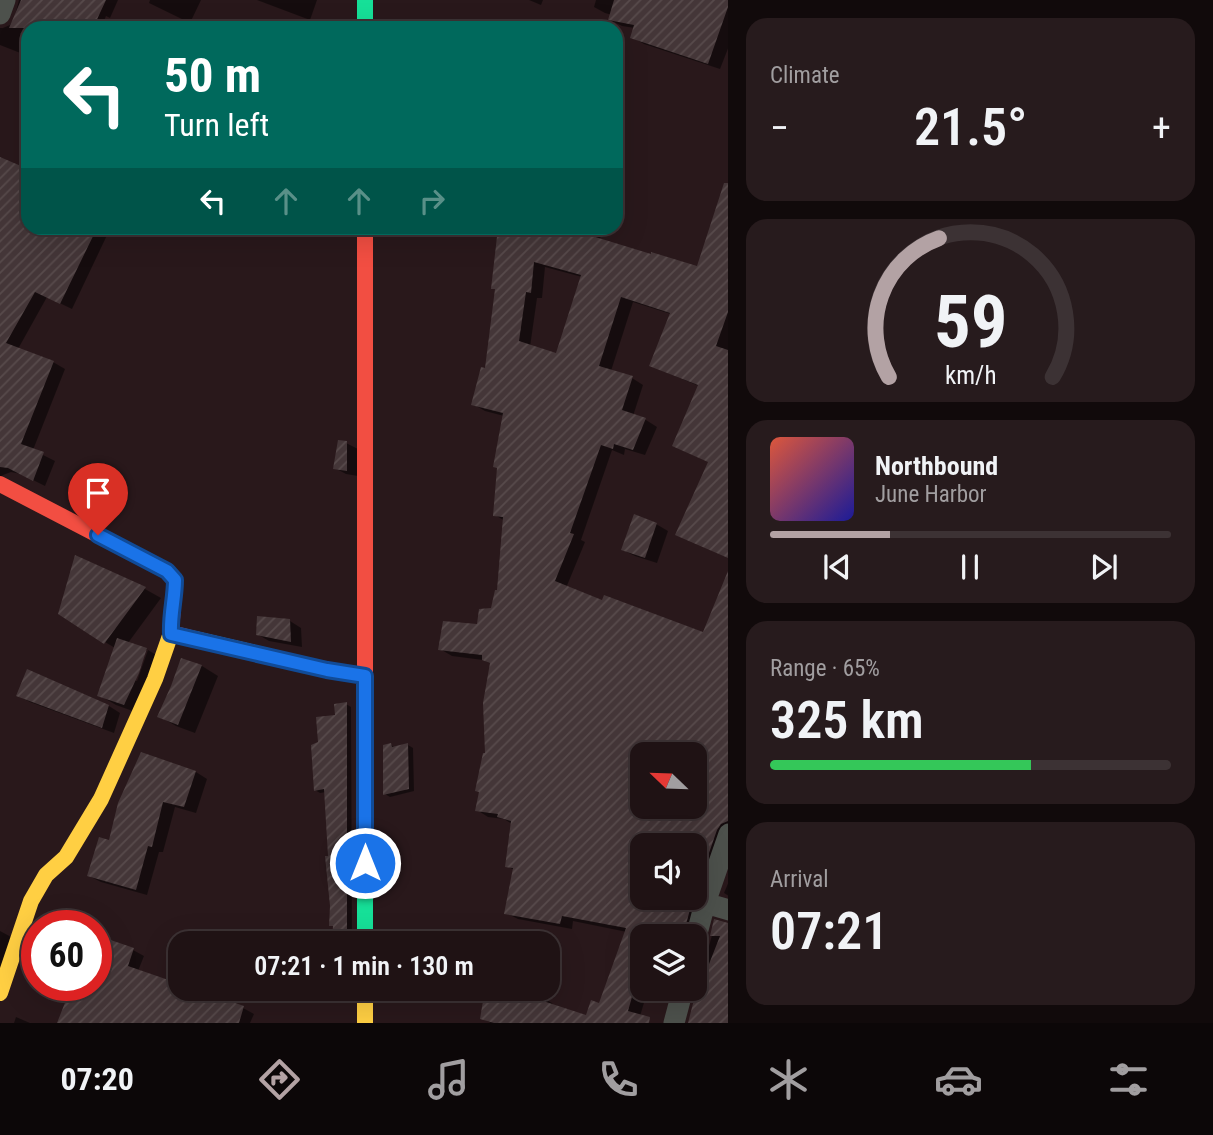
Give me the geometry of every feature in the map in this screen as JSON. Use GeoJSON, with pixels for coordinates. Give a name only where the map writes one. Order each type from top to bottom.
{"type":"FeatureCollection","features":[{"type":"Feature","properties":{"kind":"street"},"geometry":{"type":"LineString","coordinates":[[0,14],[5,0]]}},
{"type":"Feature","properties":{"kind":"street"},"geometry":{"type":"LineString","coordinates":[[365,0],[365,21]]}},
{"type":"Feature","properties":{"kind":"street"},"geometry":{"type":"LineString","coordinates":[[365,235],[365,931]]}},
{"type":"Feature","properties":{"kind":"street"},"geometry":{"type":"LineString","coordinates":[[0,484],[167,571],[175,580],[170,618],[171,634],[155,680],[101,799],[66,856],[46,875],[31,901],[0,993]]}},
{"type":"Feature","properties":{"kind":"street"},"geometry":{"type":"LineString","coordinates":[[171,634],[327,670],[365,676]]}},
{"type":"Feature","properties":{"kind":"street"},"geometry":{"type":"LineString","coordinates":[[707,897],[728,834]]}},
{"type":"Feature","properties":{"kind":"street"},"geometry":{"type":"LineString","coordinates":[[707,904],[728,910]]}},
{"type":"Feature","properties":{"kind":"street"},"geometry":{"type":"LineString","coordinates":[[365,1001],[365,1023]]}},
{"type":"Feature","properties":{"kind":"street"},"geometry":{"type":"LineString","coordinates":[[674,1023],[679,1001]]}},
{"type":"Feature","properties":{"kind":"building"},"geometry":{"type":"Polygon","coordinates":[[[21,0],[106,0],[96,21],[21,21],[21,28],[9,28],[21,0]]]}},
{"type":"Feature","properties":{"kind":"building"},"geometry":{"type":"Polygon","coordinates":[[[614,0],[728,0],[708,64],[630,38],[634,25],[608,20],[614,0]]]}},
{"type":"Feature","properties":{"kind":"building"},"geometry":{"type":"Polygon","coordinates":[[[0,157],[21,166],[21,235],[94,235],[60,304],[35,292],[6,343],[54,361],[21,444],[44,452],[33,481],[8,468],[0,467],[0,157]]]}},
{"type":"Feature","properties":{"kind":"building"},"geometry":{"type":"Polygon","coordinates":[[[724,183],[728,183],[728,312],[716,346],[728,350],[728,558],[675,535],[708,462],[672,446],[698,385],[649,366],[670,313],[621,297],[599,366],[633,376],[622,410],[646,418],[633,450],[614,444],[613,449],[601,445],[570,533],[574,534],[555,581],[602,600],[604,595],[703,632],[728,571],[728,821],[721,824],[717,830],[707,859],[707,833],[630,833],[630,910],[690,910],[686,924],[630,924],[631,1001],[628,1011],[650,1017],[649,1023],[494,1023],[480,1019],[483,1001],[543,1001],[586,1015],[591,1000],[599,1003],[626,928],[562,916],[560,924],[504,914],[513,868],[505,867],[511,821],[497,817],[498,814],[475,811],[479,792],[475,791],[485,753],[483,703],[490,663],[482,660],[482,655],[438,650],[443,621],[477,624],[479,609],[491,608],[497,590],[503,517],[493,516],[497,468],[493,467],[503,413],[471,405],[481,367],[485,368],[495,289],[491,289],[497,235],[589,235],[697,266],[724,183]],[[534,262],[531,293],[526,292],[519,341],[556,353],[581,275],[534,262]]]}},
{"type":"Feature","properties":{"kind":"building"},"geometry":{"type":"Polygon","coordinates":[[[338,440],[347,441],[347,471],[333,469],[338,440]]]}},
{"type":"Feature","properties":{"kind":"building"},"geometry":{"type":"Polygon","coordinates":[[[634,514],[657,523],[645,558],[621,550],[634,514]]]}},
{"type":"Feature","properties":{"kind":"building"},"geometry":{"type":"Polygon","coordinates":[[[75,555],[146,587],[104,644],[58,614],[75,555]]]}},
{"type":"Feature","properties":{"kind":"building"},"geometry":{"type":"Polygon","coordinates":[[[257,616],[290,619],[291,642],[256,635],[257,616]]]}},
{"type":"Feature","properties":{"kind":"building"},"geometry":{"type":"Polygon","coordinates":[[[117,638],[147,648],[124,705],[97,696],[117,638]]]}},
{"type":"Feature","properties":{"kind":"building"},"geometry":{"type":"Polygon","coordinates":[[[181,658],[202,665],[178,725],[157,717],[181,658]]]}},
{"type":"Feature","properties":{"kind":"building"},"geometry":{"type":"Polygon","coordinates":[[[27,669],[109,705],[102,728],[16,696],[27,669]]]}},
{"type":"Feature","properties":{"kind":"building"},"geometry":{"type":"Polygon","coordinates":[[[347,702],[347,931],[333,931],[333,926],[329,926],[324,789],[314,791],[311,745],[318,742],[316,717],[335,715],[334,704],[347,702]]]}},
{"type":"Feature","properties":{"kind":"building"},"geometry":{"type":"Polygon","coordinates":[[[391,743],[392,747],[408,743],[409,789],[383,795],[383,745],[391,743]]]}},
{"type":"Feature","properties":{"kind":"building"},"geometry":{"type":"Polygon","coordinates":[[[141,752],[196,771],[184,807],[163,802],[152,847],[148,846],[136,890],[87,876],[99,837],[109,840],[118,803],[141,752]]]}},
{"type":"Feature","properties":{"kind":"building"},"geometry":{"type":"Polygon","coordinates":[[[714,919],[728,923],[728,1023],[688,1023],[694,1001],[707,1001],[707,969],[720,936],[710,936],[714,919]]]}},
{"type":"Feature","properties":{"kind":"building"},"geometry":{"type":"Polygon","coordinates":[[[112,940],[134,948],[128,966],[168,980],[168,1001],[229,1001],[244,1006],[239,1023],[57,1023],[66,1001],[112,1001],[112,940]]]}},
{"type":"Feature","properties":{"kind":"traffic: fast"},"geometry":{"type":"LineString","coordinates":[[365,0],[365,21]]}},
{"type":"Feature","properties":{"kind":"traffic: fast"},"geometry":{"type":"LineString","coordinates":[[365,792],[365,931]]}},
{"type":"Feature","properties":{"kind":"traffic: slow"},"geometry":{"type":"LineString","coordinates":[[0,993],[31,901],[46,875],[66,857],[101,799],[155,679],[171,633]]}},
{"type":"Feature","properties":{"kind":"traffic: slow"},"geometry":{"type":"LineString","coordinates":[[195,639],[327,670],[365,676]]}},
{"type":"Feature","properties":{"kind":"traffic: slow"},"geometry":{"type":"LineString","coordinates":[[365,1001],[365,1023]]}},
{"type":"Feature","properties":{"kind":"traffic: jam"},"geometry":{"type":"LineString","coordinates":[[365,235],[365,792]]}},
{"type":"Feature","properties":{"kind":"traffic: jam"},"geometry":{"type":"LineString","coordinates":[[0,484],[167,571],[175,580],[171,633],[195,639]]}},
{"type":"Feature","properties":{"kind":"route"},"geometry":{"type":"LineString","coordinates":[[98,535],[167,571],[175,580],[170,618],[171,634],[327,670],[365,676],[365,863]]}}]}
